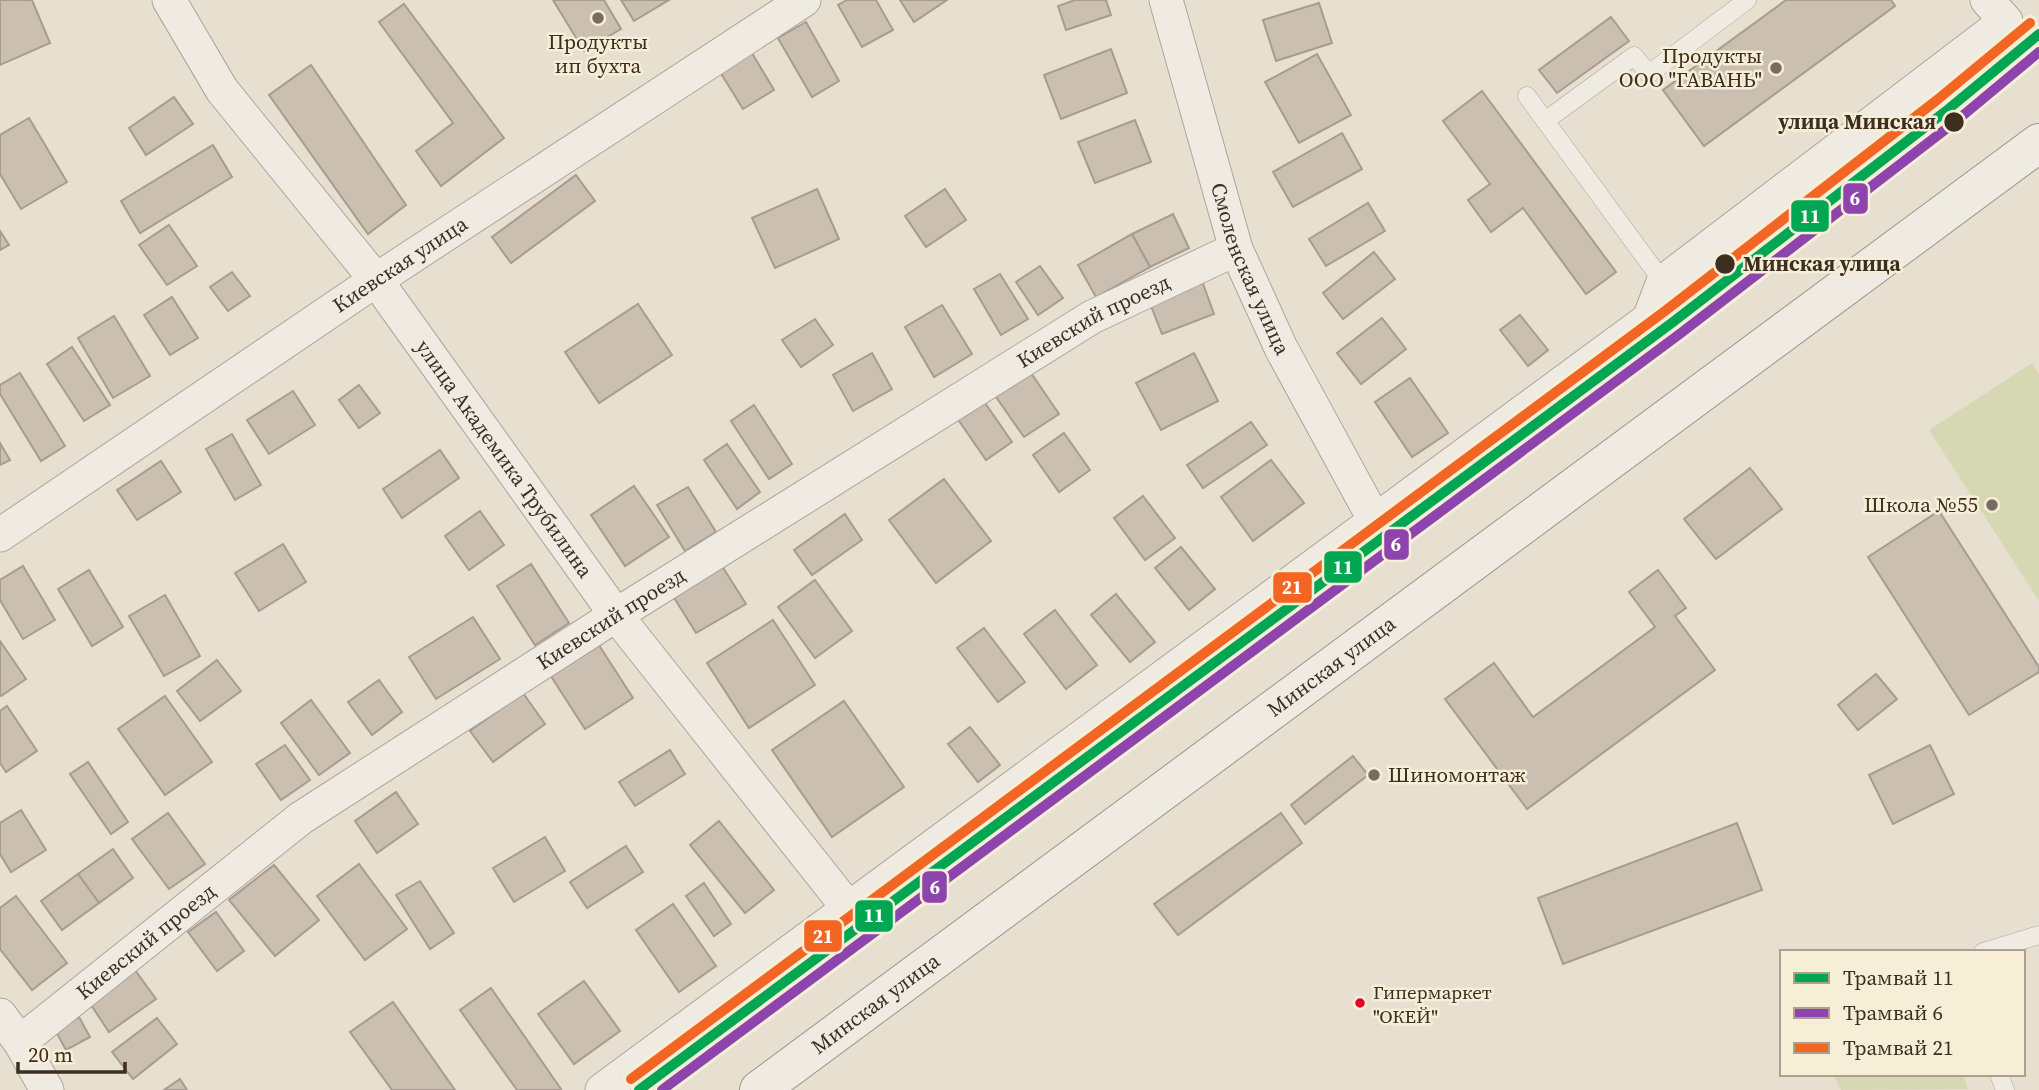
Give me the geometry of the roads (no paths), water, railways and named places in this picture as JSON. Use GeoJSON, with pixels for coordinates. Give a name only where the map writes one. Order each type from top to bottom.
{"type":"FeatureCollection","features":[{"type":"Feature","properties":{"kind":"main road","name":"Минская улица"},"geometry":{"type":"LineString","coordinates":[[760,1090],[2039,143]]}},
{"type":"Feature","properties":{"kind":"street","name":"улица Академика Трубилина"},"geometry":{"type":"LineString","coordinates":[[169,0],[222,90],[376,280],[616,615],[849,909]]}},
{"type":"Feature","properties":{"kind":"street","name":"Киевская улица"},"geometry":{"type":"LineString","coordinates":[[0,535],[376,280],[803,0]]}},
{"type":"Feature","properties":{"kind":"street","name":"Смоленская улица"},"geometry":{"type":"LineString","coordinates":[[1166,0],[1236,249],[1281,348],[1374,519]]}},
{"type":"Feature","properties":{"kind":"street"},"geometry":{"type":"LineString","coordinates":[[602,1090],[1648,319],[1663,282],[1997,10]]}},
{"type":"Feature","properties":{"kind":"street","name":"Киевский проезд"},"geometry":{"type":"LineString","coordinates":[[20,1042],[301,818],[616,615],[1092,317],[1236,249]]}},
{"type":"Feature","properties":{"kind":"street"},"geometry":{"type":"LineString","coordinates":[[0,1015],[20,1042],[47,1090]]}},
{"type":"Feature","properties":{"kind":"lane"},"geometry":{"type":"LineString","coordinates":[[1545,121],[1634,56],[1648,74],[1747,0]]}},
{"type":"Feature","properties":{"kind":"lane"},"geometry":{"type":"LineString","coordinates":[[1527,96],[1663,282]]}},
{"type":"Feature","properties":{"kind":"lane"},"geometry":{"type":"LineString","coordinates":[[1990,950],[2039,935]]}},
{"type":"Feature","properties":{"kind":"tram line","name":"21"},"geometry":{"type":"LineString","coordinates":[[631,1079],[1665,311],[1937,100],[2030,23]]}},
{"type":"Feature","properties":{"kind":"tram line","name":"11"},"geometry":{"type":"LineString","coordinates":[[639,1090],[1673,322],[1946,111],[2039,34]]}},
{"type":"Feature","properties":{"kind":"tram line","name":"6"},"geometry":{"type":"LineString","coordinates":[[662,1090],[1681,333],[1955,122],[2039,52]]}},
{"type":"Feature","properties":{"kind":"place","name":"Продукты ип бухта"},"geometry":{"type":"Point","coordinates":[598,18]}},
{"type":"Feature","properties":{"kind":"place","name":"Продукты ООО \"ГАВАНЬ\""},"geometry":{"type":"Point","coordinates":[1776,68]}},
{"type":"Feature","properties":{"kind":"place","name":"улица Минская"},"geometry":{"type":"Point","coordinates":[1954,122]}},
{"type":"Feature","properties":{"kind":"place","name":"Минская улица"},"geometry":{"type":"Point","coordinates":[1725,264]}},
{"type":"Feature","properties":{"kind":"place","name":"Школа №55"},"geometry":{"type":"Point","coordinates":[1992,505]}},
{"type":"Feature","properties":{"kind":"place","name":"Шиномонтаж"},"geometry":{"type":"Point","coordinates":[1374,775]}},
{"type":"Feature","properties":{"kind":"place","name":"Гипермаркет \"ОКЕЙ\""},"geometry":{"type":"Point","coordinates":[1360,1003]}}]}
